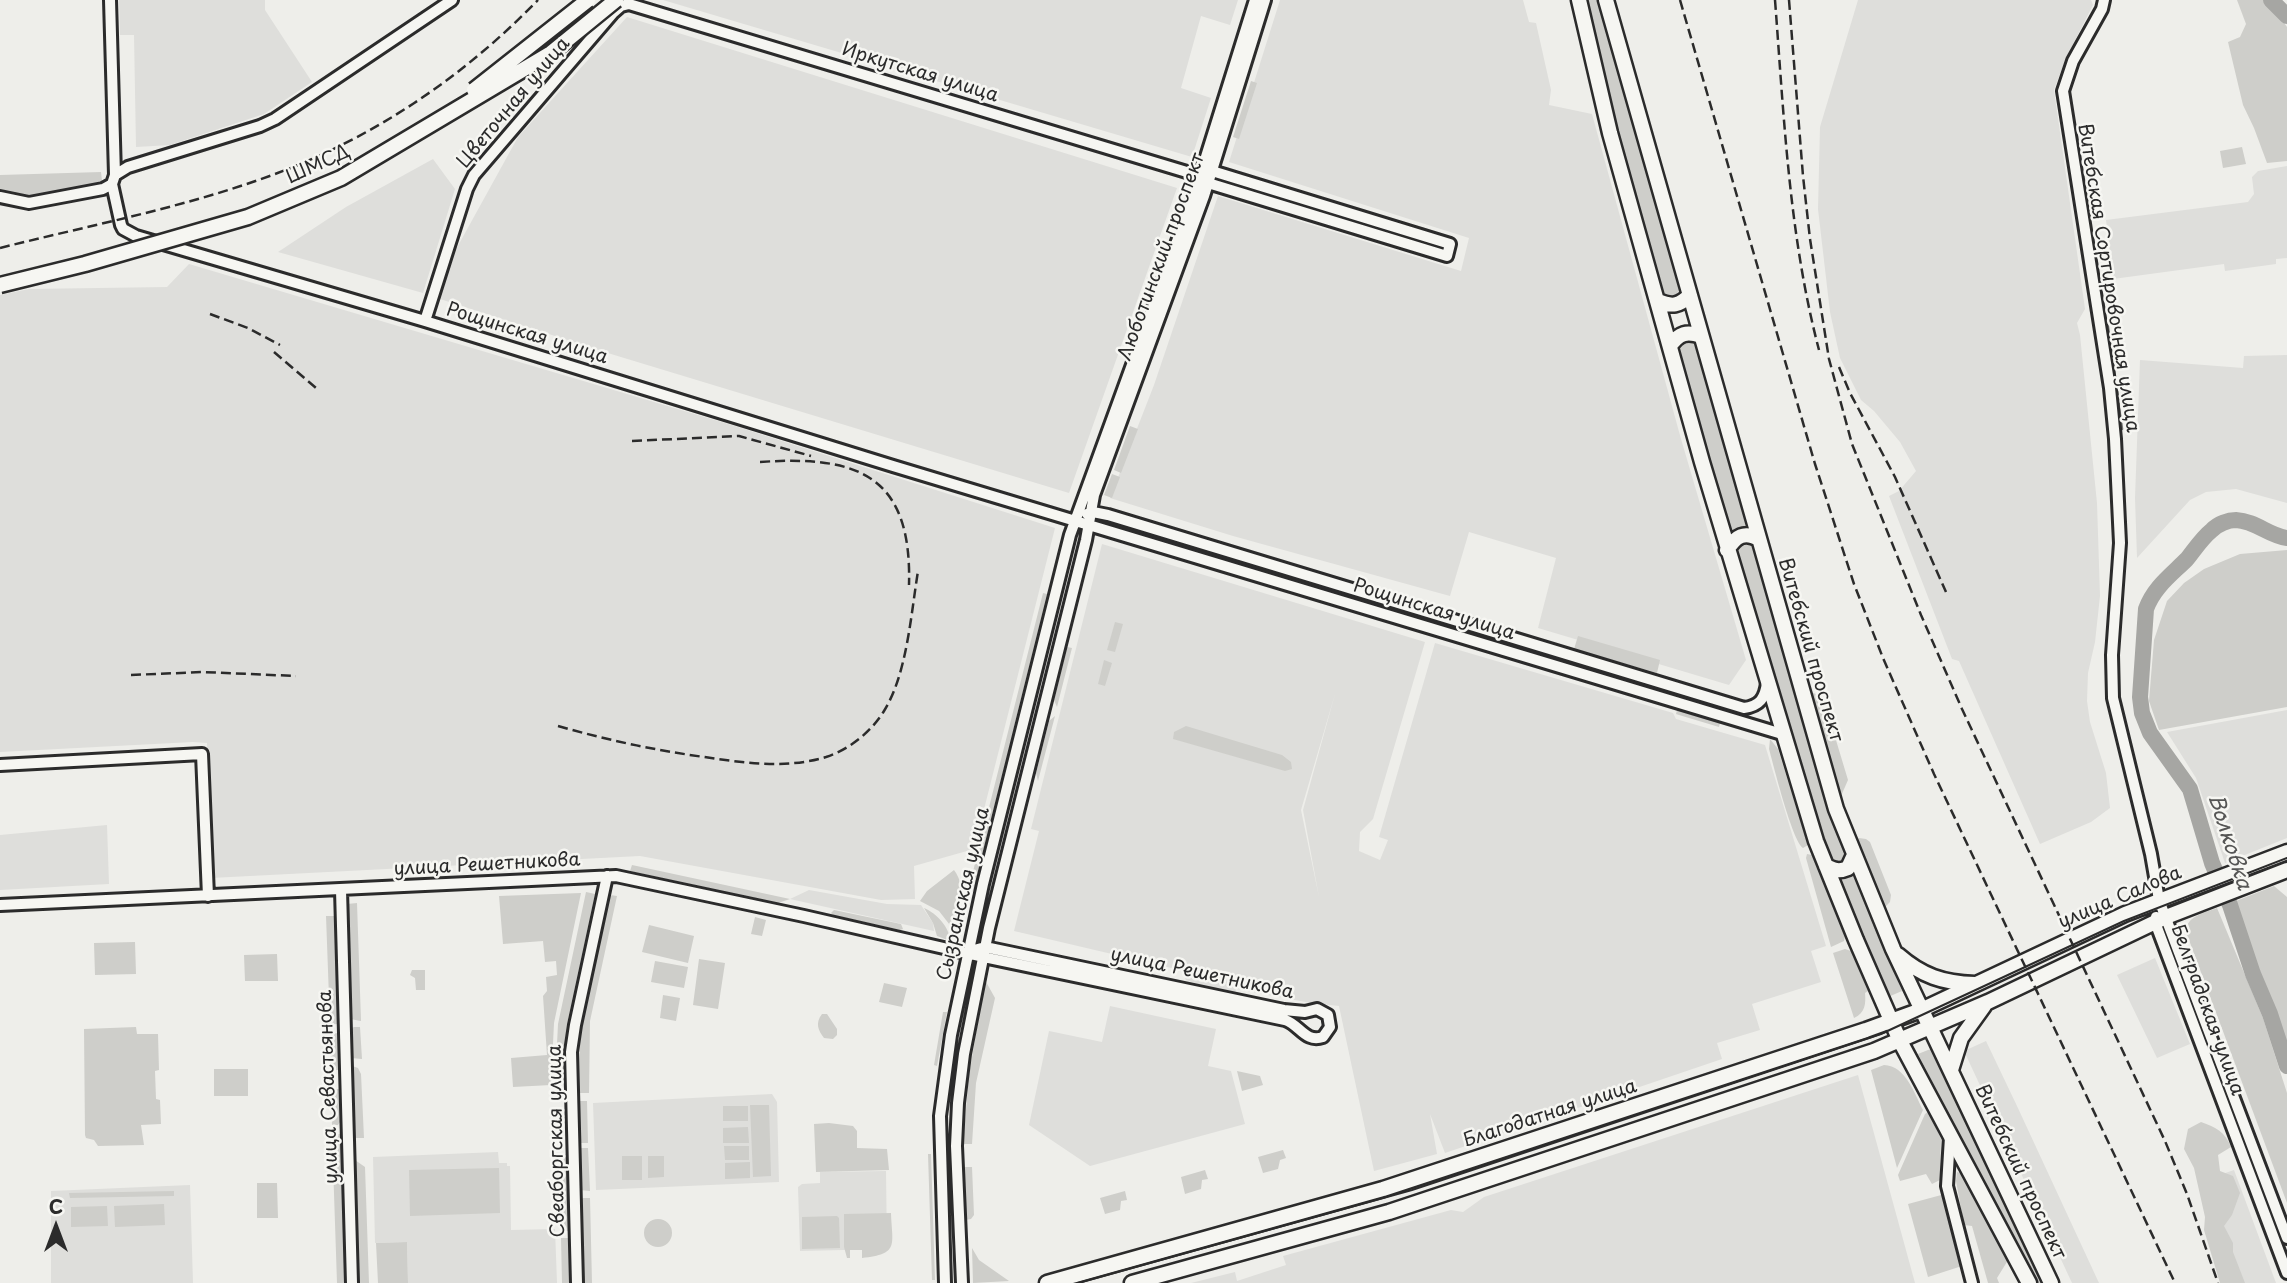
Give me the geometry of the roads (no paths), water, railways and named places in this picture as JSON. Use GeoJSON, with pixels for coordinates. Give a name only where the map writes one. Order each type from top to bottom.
{"type":"FeatureCollection","features":[{"type":"Feature","properties":{"kind":"main road","name":"ШМСД"},"geometry":{"type":"LineString","coordinates":[[0,284],[247,213],[338,175],[435,117],[478,87],[588,0]]}},
{"type":"Feature","properties":{"kind":"main road","name":"Витебский проспект"},"geometry":{"type":"LineString","coordinates":[[1579,0],[1610,133],[1727,550],[1802,799],[1826,866],[1900,1041],[2029,1283]]}},
{"type":"Feature","properties":{"kind":"main road","name":"Витебский проспект"},"geometry":{"type":"LineString","coordinates":[[1606,0],[1836,810],[1893,949],[2051,1283]]}},
{"type":"Feature","properties":{"kind":"main road","name":"ШМСД"},"geometry":{"type":"LineString","coordinates":[[0,284],[85,264],[248,217],[341,178],[551,52],[623,2]]}},
{"type":"Feature","properties":{"kind":"main road"},"geometry":{"type":"LineString","coordinates":[[1658,301],[1669,306],[1678,304],[1690,295]]}},
{"type":"Feature","properties":{"kind":"main road"},"geometry":{"type":"LineString","coordinates":[[1670,346],[1684,333],[1701,336]]}},
{"type":"Feature","properties":{"kind":"main road"},"geometry":{"type":"LineString","coordinates":[[1727,550],[1738,536],[1745,534],[1759,539]]}},
{"type":"Feature","properties":{"kind":"main road","name":"улица Салова"},"geometry":{"type":"LineString","coordinates":[[2052,948],[2159,900],[2287,852]]}},
{"type":"Feature","properties":{"kind":"main road"},"geometry":{"type":"LineString","coordinates":[[1826,866],[1842,870],[1848,868],[1854,855]]}},
{"type":"Feature","properties":{"kind":"main road","name":"улица Салова"},"geometry":{"type":"LineString","coordinates":[[1988,1002],[2161,919],[2287,870]]}},
{"type":"Feature","properties":{"kind":"main road","name":"Благодатная улица"},"geometry":{"type":"LineString","coordinates":[[1046,1283],[1383,1189],[1891,1021],[1921,1010],[2052,948]]}},
{"type":"Feature","properties":{"kind":"main road"},"geometry":{"type":"LineString","coordinates":[[1893,949],[1917,970],[1934,979],[1976,984]]}},
{"type":"Feature","properties":{"kind":"main road"},"geometry":{"type":"LineString","coordinates":[[1132,1283],[1389,1212],[1900,1041],[1988,1002]]}},
{"type":"Feature","properties":{"kind":"main road"},"geometry":{"type":"LineString","coordinates":[[1951,1070],[1961,1038],[1988,1002]]}},
{"type":"Feature","properties":{"kind":"street"},"geometry":{"type":"LineString","coordinates":[[110,0],[114,179]]}},
{"type":"Feature","properties":{"kind":"street"},"geometry":{"type":"LineString","coordinates":[[0,197],[29,203],[103,189],[128,167],[260,126],[275,119],[452,0]]}},
{"type":"Feature","properties":{"kind":"street","name":"Люботинский проспект"},"geometry":{"type":"LineString","coordinates":[[1075,520],[1207,177],[1255,0]]}},
{"type":"Feature","properties":{"kind":"street","name":"Люботинский проспект"},"geometry":{"type":"LineString","coordinates":[[1090,524],[1096,491],[1207,177],[1265,0]]}},
{"type":"Feature","properties":{"kind":"street","name":"Витебская Сортировочная улица"},"geometry":{"type":"LineString","coordinates":[[2104,0],[2073,61],[2063,91],[2115,439],[2120,543],[2112,655],[2113,698],[2151,854],[2159,900]]}},
{"type":"Feature","properties":{"kind":"street","name":"Иркутская улица"},"geometry":{"type":"LineString","coordinates":[[623,2],[1207,177],[1451,244],[1447,256],[1207,177]]}},
{"type":"Feature","properties":{"kind":"street","name":"Цветочная улица"},"geometry":{"type":"LineString","coordinates":[[425,321],[474,174],[623,2]]}},
{"type":"Feature","properties":{"kind":"street","name":"Рощинская улица"},"geometry":{"type":"LineString","coordinates":[[114,179],[121,225],[129,233],[1782,734]]}},
{"type":"Feature","properties":{"kind":"street"},"geometry":{"type":"LineString","coordinates":[[1075,520],[1093,512]]}},
{"type":"Feature","properties":{"kind":"street","name":"Рощинская улица"},"geometry":{"type":"LineString","coordinates":[[1093,512],[1744,708],[1762,700],[1767,683]]}},
{"type":"Feature","properties":{"kind":"street","name":"Сызранская улица"},"geometry":{"type":"LineString","coordinates":[[945,1283],[940,1131],[951,1035],[967,952],[1075,520]]}},
{"type":"Feature","properties":{"kind":"street","name":"Сызранская улица"},"geometry":{"type":"LineString","coordinates":[[962,1283],[956,1139],[967,1037],[984,952],[1090,524]]}},
{"type":"Feature","properties":{"kind":"street"},"geometry":{"type":"LineString","coordinates":[[0,765],[202,754],[208,896]]}},
{"type":"Feature","properties":{"kind":"street","name":"улица Решетникова"},"geometry":{"type":"LineString","coordinates":[[0,905],[607,876],[684,890],[967,952],[984,952],[1292,1011],[1306,1012],[1317,1009],[1328,1015],[1330,1027],[1323,1037],[1311,1039],[1296,1025],[1285,1020],[984,952]]}},
{"type":"Feature","properties":{"kind":"street","name":"Свеаборгская улица"},"geometry":{"type":"LineString","coordinates":[[577,1283],[571,1052],[607,876]]}},
{"type":"Feature","properties":{"kind":"street","name":"улица Севастьянова"},"geometry":{"type":"LineString","coordinates":[[341,890],[352,1283]]}},
{"type":"Feature","properties":{"kind":"street","name":"Белградская улица"},"geometry":{"type":"LineString","coordinates":[[2159,900],[2161,919],[2287,1273]]}},
{"type":"Feature","properties":{"kind":"street","name":"Белградская улица"},"geometry":{"type":"LineString","coordinates":[[2161,919],[2287,1238]]}},
{"type":"Feature","properties":{"kind":"street"},"geometry":{"type":"LineString","coordinates":[[951,1035],[967,1037]]}},
{"type":"Feature","properties":{"kind":"street"},"geometry":{"type":"LineString","coordinates":[[1950,1134],[1947,1186],[1972,1283]]}},
{"type":"Feature","properties":{"kind":"waterway","name":"Волковка"},"geometry":{"type":"LineString","coordinates":[[2271,0],[2287,16]]}},
{"type":"Feature","properties":{"kind":"waterway"},"geometry":{"type":"LineString","coordinates":[[2107,320],[2122,429]]}},
{"type":"Feature","properties":{"kind":"waterway","name":"Волковка"},"geometry":{"type":"LineString","coordinates":[[2287,538],[2236,520],[2220,524],[2205,537],[2149,601],[2146,609],[2140,697],[2142,713],[2150,733],[2190,789],[2212,863],[2230,905],[2287,1066]]}},
{"type":"Feature","properties":{"kind":"tram line"},"geometry":{"type":"LineString","coordinates":[[1078,1283],[1412,1190],[1881,1034],[2124,921],[2287,858]]}},
{"type":"Feature","properties":{"kind":"railway"},"geometry":{"type":"LineString","coordinates":[[0,248],[225,191],[332,150],[396,115],[426,95],[484,50],[538,0]]}},
{"type":"Feature","properties":{"kind":"railway"},"geometry":{"type":"LineString","coordinates":[[1680,0],[1815,464],[1854,584],[1934,774],[2175,1283]]}},
{"type":"Feature","properties":{"kind":"railway"},"geometry":{"type":"LineString","coordinates":[[1775,0],[1794,220],[1819,350]]}},
{"type":"Feature","properties":{"kind":"railway"},"geometry":{"type":"LineString","coordinates":[[1789,0],[1810,239],[1829,359],[1852,444],[1962,709],[2165,1141],[2218,1283]]}},
{"type":"Feature","properties":{"kind":"railway"},"geometry":{"type":"LineString","coordinates":[[210,314],[248,328],[280,345]]}},
{"type":"Feature","properties":{"kind":"railway"},"geometry":{"type":"LineString","coordinates":[[274,352],[316,388]]}},
{"type":"Feature","properties":{"kind":"railway"},"geometry":{"type":"LineString","coordinates":[[1839,367],[1895,477],[1946,592]]}},
{"type":"Feature","properties":{"kind":"railway"},"geometry":{"type":"LineString","coordinates":[[632,441],[739,436],[811,456]]}},
{"type":"Feature","properties":{"kind":"railway"},"geometry":{"type":"LineString","coordinates":[[760,462],[825,463],[851,469],[873,480],[889,496],[901,519],[908,548],[909,585]]}},
{"type":"Feature","properties":{"kind":"railway"},"geometry":{"type":"LineString","coordinates":[[558,726],[649,748],[750,763],[796,763],[835,754],[866,733],[879,719],[892,696],[907,643],[918,571]]}},
{"type":"Feature","properties":{"kind":"railway"},"geometry":{"type":"LineString","coordinates":[[131,675],[203,672],[296,676]]}}]}
